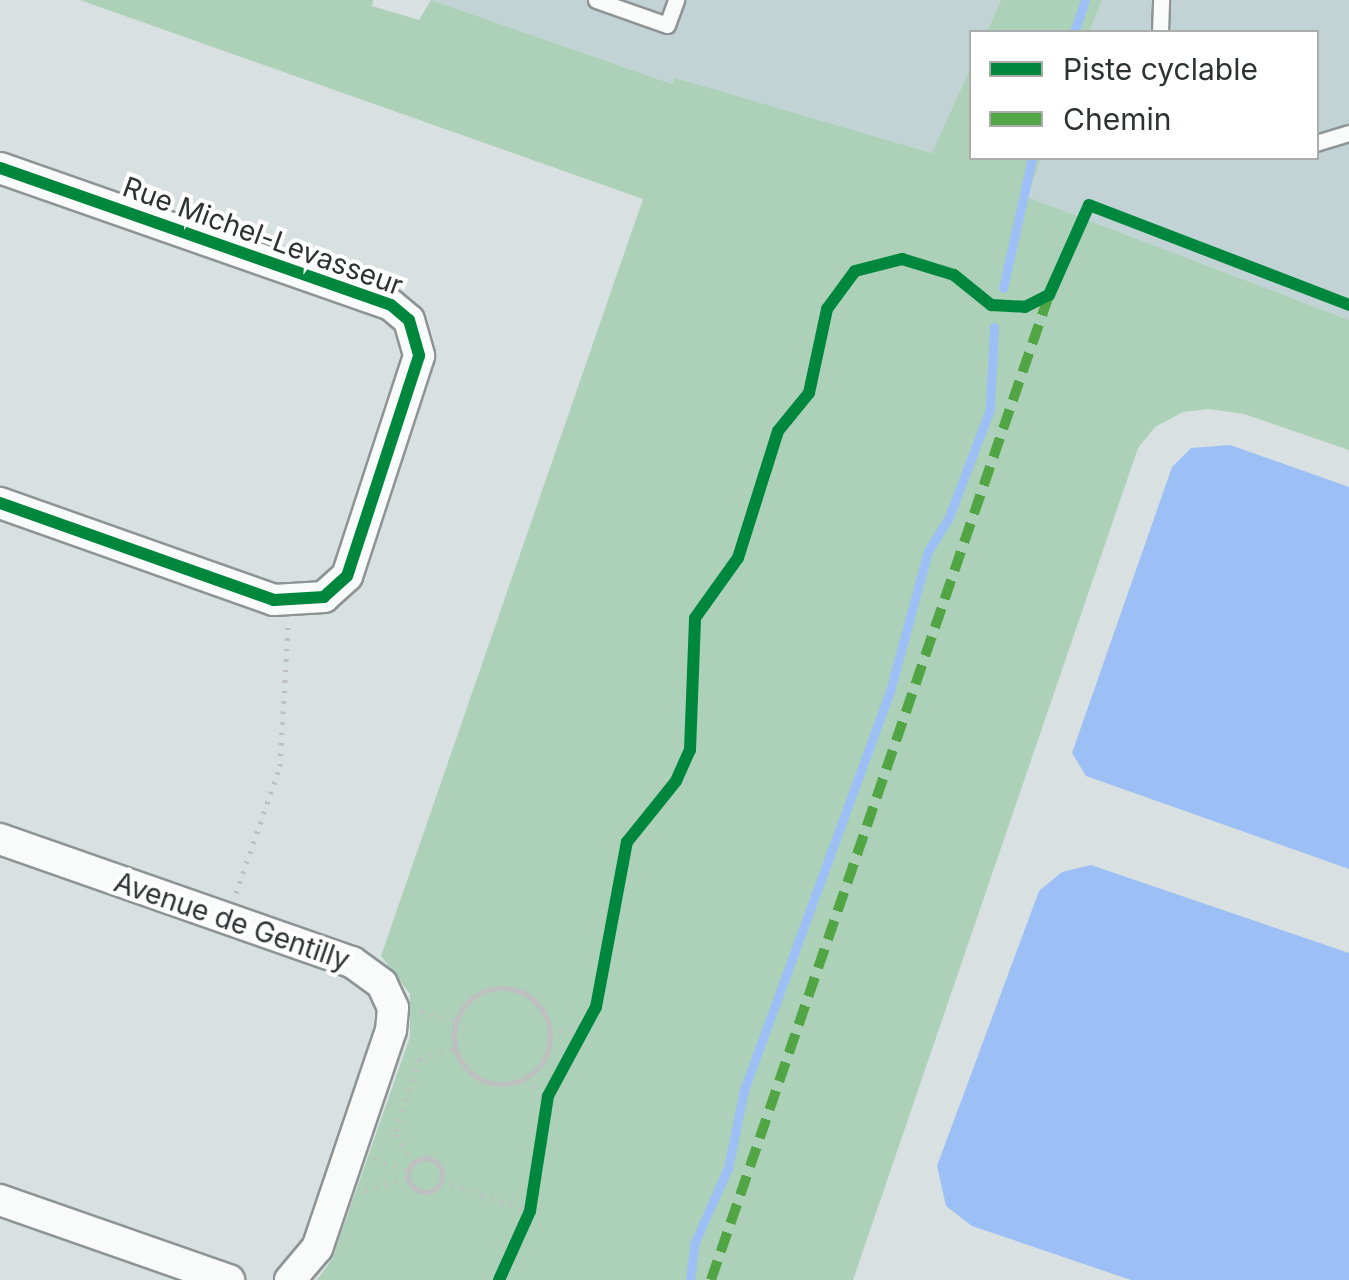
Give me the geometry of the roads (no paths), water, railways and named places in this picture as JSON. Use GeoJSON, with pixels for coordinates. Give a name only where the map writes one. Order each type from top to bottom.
{"type":"FeatureCollection","features":[{"type":"Feature","properties":{"kind":"street","name":"Rue Michel-Levasseur"},"geometry":{"type":"LineString","coordinates":[[0,168],[391,305],[410,320],[419,356],[347,576],[324,597],[274,600],[0,503]]}},
{"type":"Feature","properties":{"kind":"street","name":"Avenue de Gentilly"},"geometry":{"type":"LineString","coordinates":[[0,840],[352,962],[382,984],[393,1008],[391,1030],[317,1248],[290,1280]]}},
{"type":"Feature","properties":{"kind":"street"},"geometry":{"type":"LineString","coordinates":[[0,1200],[229,1280]]}},
{"type":"Feature","properties":{"kind":"lane"},"geometry":{"type":"LineString","coordinates":[[596,0],[667,25],[676,0]]}},
{"type":"Feature","properties":{"kind":"lane"},"geometry":{"type":"LineString","coordinates":[[1160,30],[1161,0]]}},
{"type":"Feature","properties":{"kind":"lane"},"geometry":{"type":"LineString","coordinates":[[1319,141],[1349,133]]}},
{"type":"Feature","properties":{"kind":"water"},"geometry":{"type":"Polygon","coordinates":[[[1230,445],[1349,487],[1349,869],[1086,776],[1072,753],[1172,467],[1191,448],[1230,445]]]}},
{"type":"Feature","properties":{"kind":"water"},"geometry":{"type":"Polygon","coordinates":[[[1091,865],[1349,953],[1349,1280],[1131,1280],[972,1226],[946,1206],[937,1166],[1039,891],[1062,872],[1091,865]]]}},
{"type":"Feature","properties":{"kind":"waterway"},"geometry":{"type":"LineString","coordinates":[[1075,30],[1085,0]]}},
{"type":"Feature","properties":{"kind":"waterway"},"geometry":{"type":"LineString","coordinates":[[1003,288],[1032,160]]}},
{"type":"Feature","properties":{"kind":"waterway"},"geometry":{"type":"LineString","coordinates":[[690,1280],[695,1242],[728,1168],[744,1090],[890,691],[928,551],[949,517],[990,409],[994,327]]}}]}
